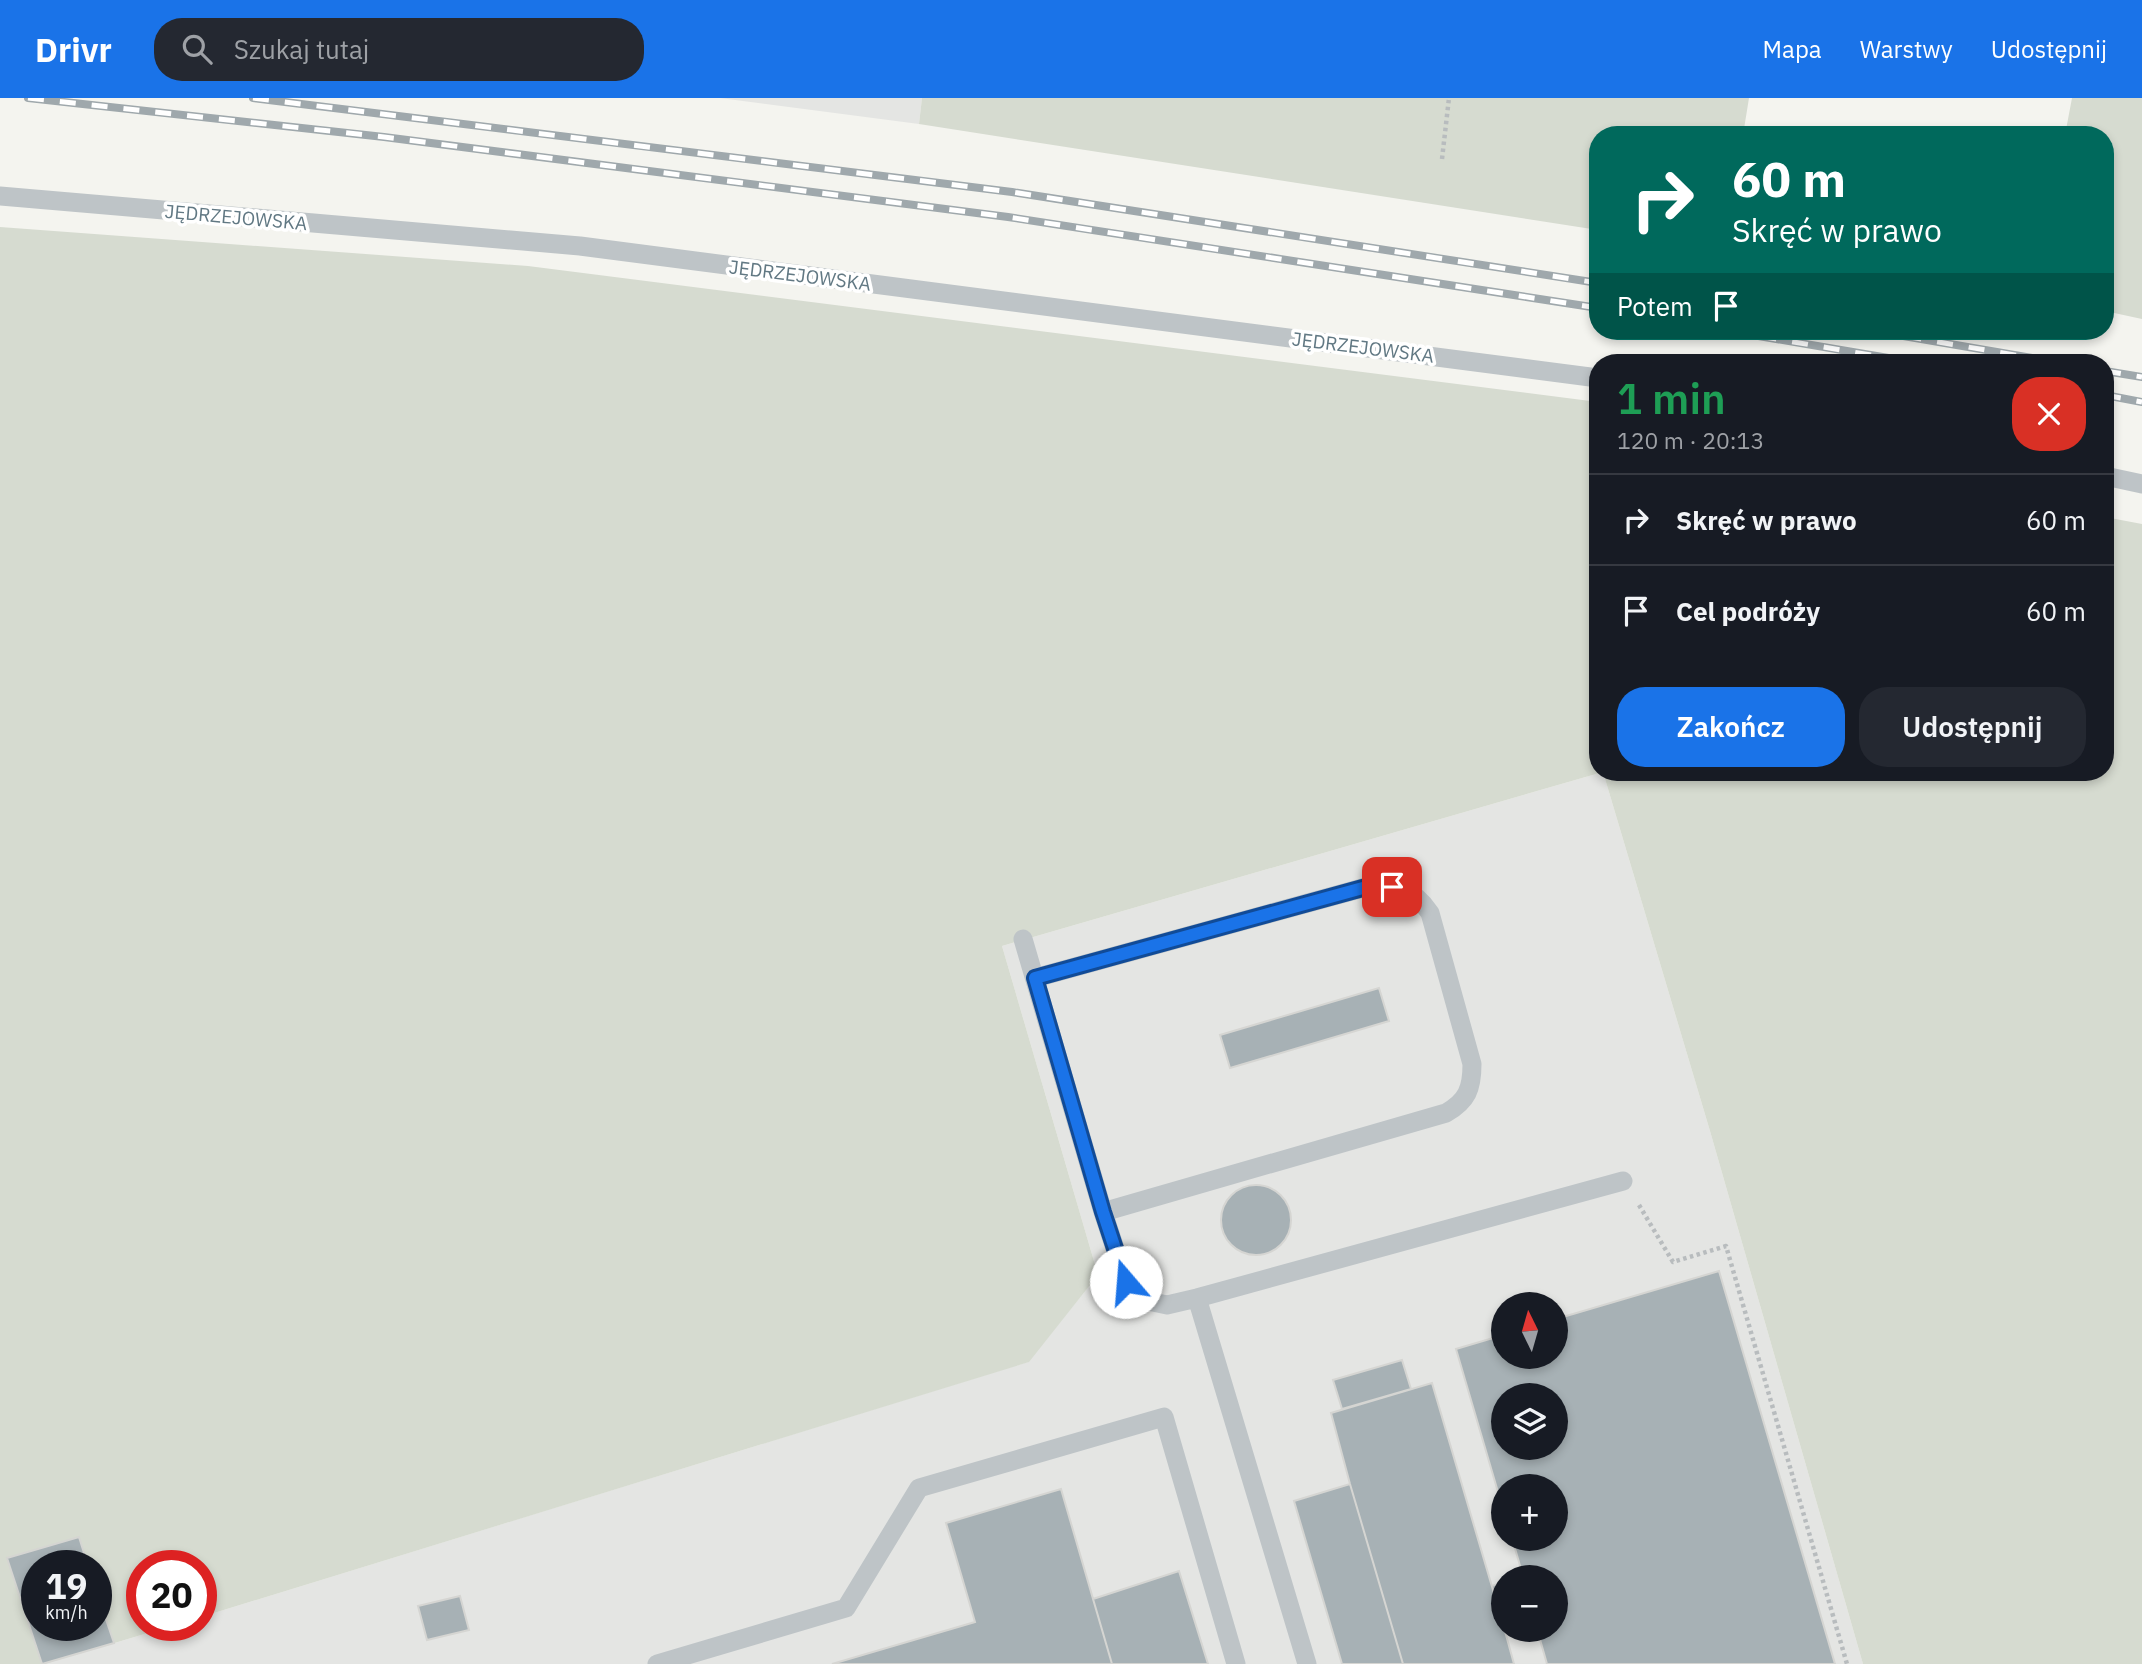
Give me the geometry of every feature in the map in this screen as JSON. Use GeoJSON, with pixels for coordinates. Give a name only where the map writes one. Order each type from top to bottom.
{"type":"FeatureCollection","features":[{"type":"Feature","properties":{"kind":"lane","name":"JĘDRZEJOWSKA"},"geometry":{"type":"LineString","coordinates":[[0,196],[580,246],[1589,377]]}},
{"type":"Feature","properties":{"kind":"lane"},"geometry":{"type":"LineString","coordinates":[[2114,478],[2142,484]]}},
{"type":"Feature","properties":{"kind":"lane"},"geometry":{"type":"LineString","coordinates":[[1035,978],[1370,886],[1408,891],[1419,898],[1430,913],[1472,1064],[1472,1082],[1468,1094],[1459,1105],[1446,1114],[1103,1212]]}},
{"type":"Feature","properties":{"kind":"lane"},"geometry":{"type":"LineString","coordinates":[[1023,939],[1126,1282],[1135,1293],[1148,1301],[1167,1305],[1198,1298],[1623,1181]]}},
{"type":"Feature","properties":{"kind":"lane"},"geometry":{"type":"LineString","coordinates":[[1198,1298],[1307,1664]]}},
{"type":"Feature","properties":{"kind":"lane"},"geometry":{"type":"LineString","coordinates":[[657,1664],[846,1608],[919,1488],[1164,1417],[1236,1664]]}},
{"type":"Feature","properties":{"kind":"path"},"geometry":{"type":"LineString","coordinates":[[1441,159],[1449,98]]}},
{"type":"Feature","properties":{"kind":"path"},"geometry":{"type":"LineString","coordinates":[[1623,1181],[1674,1262],[1726,1246],[1847,1664]]}},
{"type":"Feature","properties":{"kind":"shaded area"},"geometry":{"type":"Polygon","coordinates":[[[720,98],[922,98],[919,124],[720,98]]]}},
{"type":"Feature","properties":{"kind":"shaded area"},"geometry":{"type":"Polygon","coordinates":[[[922,98],[1749,98],[1744,126],[1589,126],[1589,229],[919,124],[922,98]]]}},
{"type":"Feature","properties":{"kind":"shaded area"},"geometry":{"type":"Polygon","coordinates":[[[2072,98],[2142,98],[2142,319],[2114,313],[2114,126],[2067,126],[2072,98]]]}},
{"type":"Feature","properties":{"kind":"shaded area"},"geometry":{"type":"Polygon","coordinates":[[[0,227],[528,266],[1589,401],[1589,776],[1002,946],[1098,1275],[1029,1362],[217,1612],[217,1550],[126,1550],[126,1640],[45,1664],[0,1664],[0,227]]]}},
{"type":"Feature","properties":{"kind":"shaded area"},"geometry":{"type":"Polygon","coordinates":[[[2114,519],[2142,524],[2142,1664],[1863,1664],[1710,1131],[1606,781],[2114,781],[2114,519]]]}},
{"type":"Feature","properties":{"kind":"shaded area"},"geometry":{"type":"Polygon","coordinates":[[[1589,776],[1589,781],[1606,781],[1710,1131],[1863,1664],[45,1664],[126,1640],[217,1641],[217,1612],[1028,1362],[1098,1275],[1002,946],[1589,776]]]}},
{"type":"Feature","properties":{"kind":"building"},"geometry":{"type":"Polygon","coordinates":[[[1379,988],[1389,1021],[1230,1068],[1220,1035],[1379,988]]]}},
{"type":"Feature","properties":{"kind":"building"},"geometry":{"type":"Polygon","coordinates":[[[1256,1185],[1275,1191],[1285,1201],[1291,1220],[1285,1239],[1275,1249],[1256,1255],[1237,1249],[1227,1239],[1221,1220],[1227,1201],[1237,1191],[1256,1185]]]}},
{"type":"Feature","properties":{"kind":"building"},"geometry":{"type":"Polygon","coordinates":[[[1719,1271],[1835,1664],[1547,1664],[1541,1642],[1568,1642],[1568,1565],[1520,1565],[1516,1551],[1568,1551],[1568,1474],[1493,1474],[1456,1349],[1491,1339],[1491,1369],[1568,1369],[1568,1315],[1719,1271]]]}},
{"type":"Feature","properties":{"kind":"building"},"geometry":{"type":"Polygon","coordinates":[[[1402,1360],[1411,1389],[1342,1409],[1333,1380],[1402,1360]]]}},
{"type":"Feature","properties":{"kind":"building"},"geometry":{"type":"Polygon","coordinates":[[[1432,1383],[1491,1583],[1491,1642],[1508,1642],[1514,1664],[1403,1664],[1331,1413],[1432,1383]]]}},
{"type":"Feature","properties":{"kind":"building"},"geometry":{"type":"Polygon","coordinates":[[[1350,1484],[1403,1664],[1342,1664],[1294,1501],[1350,1484]]]}},
{"type":"Feature","properties":{"kind":"building"},"geometry":{"type":"Polygon","coordinates":[[[1061,1489],[1112,1664],[832,1664],[975,1622],[946,1523],[1061,1489]]]}},
{"type":"Feature","properties":{"kind":"building"},"geometry":{"type":"Polygon","coordinates":[[[79,1537],[83,1550],[34,1550],[79,1537]]]}},
{"type":"Feature","properties":{"kind":"building"},"geometry":{"type":"Polygon","coordinates":[[[21,1554],[21,1600],[7,1558],[21,1554]]]}},
{"type":"Feature","properties":{"kind":"building"},"geometry":{"type":"Polygon","coordinates":[[[1179,1571],[1208,1664],[1112,1664],[1093,1599],[1179,1571]]]}},
{"type":"Feature","properties":{"kind":"building"},"geometry":{"type":"Polygon","coordinates":[[[460,1596],[469,1630],[427,1640],[418,1606],[460,1596]]]}},
{"type":"Feature","properties":{"kind":"building"},"geometry":{"type":"Polygon","coordinates":[[[112,1637],[114,1643],[42,1664],[34,1641],[112,1641],[112,1637]]]}},
{"type":"Feature","properties":{"kind":"railway"},"geometry":{"type":"LineString","coordinates":[[28,98],[384,137],[1008,217],[1589,307]]}},
{"type":"Feature","properties":{"kind":"railway"},"geometry":{"type":"LineString","coordinates":[[253,98],[1012,192],[1589,282]]}},
{"type":"Feature","properties":{"kind":"railway"},"geometry":{"type":"LineString","coordinates":[[1782,340],[1865,354]]}},
{"type":"Feature","properties":{"kind":"railway"},"geometry":{"type":"LineString","coordinates":[[1927,340],[2009,354]]}},
{"type":"Feature","properties":{"kind":"railway"},"geometry":{"type":"LineString","coordinates":[[2114,372],[2142,377]]}},
{"type":"Feature","properties":{"kind":"railway"},"geometry":{"type":"LineString","coordinates":[[2114,397],[2142,402]]}},
{"type":"Feature","properties":{"kind":"route"},"geometry":{"type":"LineString","coordinates":[[1126,1282],[1035,978],[1370,886],[1392,887]]}}]}
